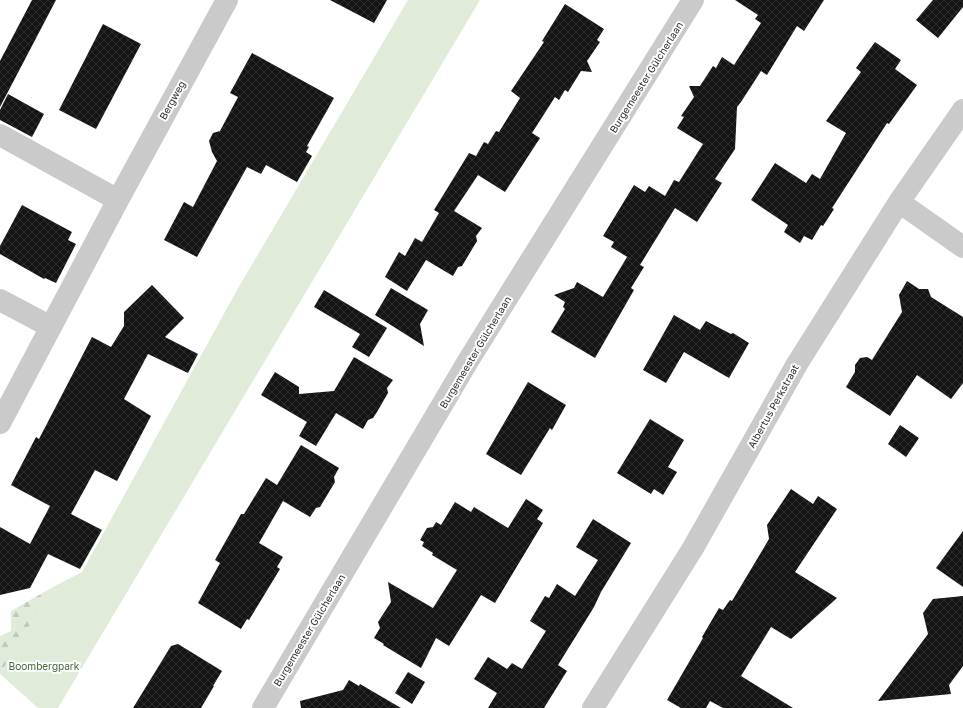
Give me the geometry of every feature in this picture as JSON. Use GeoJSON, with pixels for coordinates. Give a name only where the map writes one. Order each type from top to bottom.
{"type":"FeatureCollection","features":[{"type":"Feature","properties":{"kind":"street","name":"Bergweg"},"geometry":{"type":"LineString","coordinates":[[0,423],[118,200],[227,0]]}},
{"type":"Feature","properties":{"kind":"street","name":"Burgemeester Gülcherlaan"},"geometry":{"type":"LineString","coordinates":[[262,708],[468,361],[693,0]]}},
{"type":"Feature","properties":{"kind":"street","name":"Albertus Perkstraat"},"geometry":{"type":"LineString","coordinates":[[593,708],[693,548],[797,364],[900,202],[963,110]]}},
{"type":"Feature","properties":{"kind":"street"},"geometry":{"type":"LineString","coordinates":[[0,135],[118,200]]}},
{"type":"Feature","properties":{"kind":"street"},"geometry":{"type":"LineString","coordinates":[[900,202],[963,247]]}},
{"type":"Feature","properties":{"kind":"street"},"geometry":{"type":"LineString","coordinates":[[0,300],[51,327]]}},
{"type":"Feature","properties":{"kind":"green space","name":"Boombergpark"},"geometry":{"type":"Polygon","coordinates":[[[408,0],[480,0],[58,708],[38,708],[0,674],[53,587],[82,572],[237,290],[408,0]]]}},
{"type":"Feature","properties":{"kind":"green space"},"geometry":{"type":"Polygon","coordinates":[[[53,587],[0,674],[0,636],[11,631],[11,611],[53,587]]]}},
{"type":"Feature","properties":{"kind":"building"},"geometry":{"type":"Polygon","coordinates":[[[32,0],[56,0],[0,107],[0,61],[32,0]]]}},
{"type":"Feature","properties":{"kind":"building"},"geometry":{"type":"Polygon","coordinates":[[[330,0],[387,0],[374,23],[330,0]]]}},
{"type":"Feature","properties":{"kind":"building"},"geometry":{"type":"Polygon","coordinates":[[[735,0],[824,0],[804,31],[797,26],[767,75],[761,71],[737,107],[735,149],[715,179],[722,183],[697,222],[675,208],[640,265],[644,267],[631,288],[634,290],[595,358],[551,332],[565,309],[563,307],[565,302],[554,295],[574,288],[577,282],[603,297],[627,257],[634,261],[611,247],[614,242],[603,236],[634,185],[645,192],[649,186],[665,196],[674,180],[679,182],[703,144],[677,128],[684,117],[681,116],[694,97],[689,86],[700,86],[713,66],[716,68],[722,57],[734,65],[761,23],[755,19],[758,15],[735,0]]]}},
{"type":"Feature","properties":{"kind":"building"},"geometry":{"type":"Polygon","coordinates":[[[933,0],[963,0],[963,7],[938,38],[916,20],[933,0]]]}},
{"type":"Feature","properties":{"kind":"building"},"geometry":{"type":"Polygon","coordinates":[[[565,4],[604,29],[597,40],[600,42],[587,61],[592,72],[581,71],[568,92],[565,90],[559,100],[555,97],[532,133],[540,138],[505,192],[478,175],[454,211],[482,228],[476,236],[477,241],[462,266],[458,267],[453,276],[426,260],[407,291],[385,277],[399,252],[405,256],[415,238],[422,242],[439,213],[434,210],[469,153],[476,156],[484,142],[488,144],[496,131],[499,132],[520,98],[511,91],[544,42],[542,41],[565,4]]]}},
{"type":"Feature","properties":{"kind":"building"},"geometry":{"type":"Polygon","coordinates":[[[103,24],[141,44],[96,129],[59,110],[103,24]]]}},
{"type":"Feature","properties":{"kind":"building"},"geometry":{"type":"Polygon","coordinates":[[[875,42],[901,60],[895,69],[917,85],[889,124],[887,123],[832,208],[834,209],[823,226],[821,225],[812,240],[804,236],[800,243],[784,232],[788,225],[751,200],[775,163],[806,183],[812,174],[820,179],[846,133],[826,121],[861,72],[856,68],[875,42]]]}},
{"type":"Feature","properties":{"kind":"building"},"geometry":{"type":"Polygon","coordinates":[[[252,53],[334,98],[307,146],[309,147],[306,152],[312,156],[297,182],[266,165],[261,174],[247,167],[197,257],[164,240],[184,202],[193,207],[217,161],[212,152],[209,141],[213,133],[220,131],[238,97],[230,93],[252,53]]]}},
{"type":"Feature","properties":{"kind":"building"},"geometry":{"type":"Polygon","coordinates":[[[8,94],[44,114],[32,137],[0,120],[0,110],[8,94]]]}},
{"type":"Feature","properties":{"kind":"building"},"geometry":{"type":"Polygon","coordinates":[[[22,205],[72,232],[68,240],[76,244],[56,283],[45,278],[44,279],[0,254],[0,246],[22,205]]]}},
{"type":"Feature","properties":{"kind":"building"},"geometry":{"type":"Polygon","coordinates":[[[907,281],[919,289],[928,289],[931,297],[963,317],[963,383],[951,399],[917,375],[890,416],[846,387],[855,372],[855,365],[860,358],[867,357],[872,360],[902,312],[899,295],[907,281]]]}},
{"type":"Feature","properties":{"kind":"building"},"geometry":{"type":"Polygon","coordinates":[[[152,285],[184,318],[165,337],[198,354],[188,373],[148,354],[124,399],[151,416],[117,481],[95,470],[71,514],[102,530],[80,569],[48,554],[30,588],[0,595],[0,527],[30,544],[50,506],[11,485],[36,437],[39,439],[92,337],[111,347],[124,326],[124,312],[152,285]]]}},
{"type":"Feature","properties":{"kind":"building"},"geometry":{"type":"Polygon","coordinates":[[[391,288],[428,310],[420,324],[424,346],[375,315],[391,288]]]}},
{"type":"Feature","properties":{"kind":"building"},"geometry":{"type":"Polygon","coordinates":[[[324,290],[387,328],[369,357],[352,347],[360,334],[314,307],[324,290]]]}},
{"type":"Feature","properties":{"kind":"building"},"geometry":{"type":"Polygon","coordinates":[[[674,315],[700,330],[706,321],[731,334],[733,333],[749,343],[729,378],[684,352],[666,383],[643,370],[674,315]]]}},
{"type":"Feature","properties":{"kind":"building"},"geometry":{"type":"Polygon","coordinates":[[[354,357],[393,380],[387,388],[388,393],[377,412],[373,418],[368,420],[363,429],[336,413],[316,446],[299,436],[307,422],[261,395],[275,372],[299,387],[299,394],[334,391],[354,357]]]}},
{"type":"Feature","properties":{"kind":"building"},"geometry":{"type":"Polygon","coordinates":[[[528,382],[566,405],[552,430],[550,428],[521,475],[486,454],[528,382]]]}},
{"type":"Feature","properties":{"kind":"building"},"geometry":{"type":"Polygon","coordinates":[[[650,419],[684,440],[668,467],[677,472],[663,495],[654,489],[651,494],[617,473],[650,419]]]}},
{"type":"Feature","properties":{"kind":"building"},"geometry":{"type":"Polygon","coordinates":[[[900,425],[919,438],[906,457],[888,444],[900,425]]]}},
{"type":"Feature","properties":{"kind":"building"},"geometry":{"type":"Polygon","coordinates":[[[301,445],[339,468],[334,477],[335,482],[320,507],[316,508],[310,517],[283,501],[259,543],[283,557],[277,567],[280,569],[249,620],[247,619],[241,629],[198,603],[220,563],[215,560],[241,514],[244,514],[266,478],[277,485],[301,445]]]}},
{"type":"Feature","properties":{"kind":"building"},"geometry":{"type":"Polygon","coordinates":[[[791,489],[813,504],[818,496],[837,509],[795,572],[837,598],[791,639],[771,627],[741,676],[793,708],[723,708],[710,701],[706,708],[681,708],[667,700],[719,608],[723,610],[730,600],[732,601],[769,539],[767,525],[791,489]]]}},
{"type":"Feature","properties":{"kind":"building"},"geometry":{"type":"Polygon","coordinates":[[[526,499],[543,510],[537,519],[543,523],[495,603],[481,595],[449,646],[436,638],[421,668],[374,638],[380,628],[378,622],[391,602],[388,582],[433,608],[457,570],[432,555],[433,553],[422,546],[424,542],[420,540],[427,528],[433,527],[436,522],[441,525],[455,502],[471,512],[474,507],[508,528],[526,499]]]}},
{"type":"Feature","properties":{"kind":"building"},"geometry":{"type":"Polygon","coordinates":[[[593,519],[631,543],[558,665],[567,671],[544,708],[488,708],[497,693],[474,679],[488,657],[507,669],[512,663],[522,669],[546,631],[530,621],[545,596],[549,598],[557,584],[575,596],[598,560],[576,547],[593,519]]]}},
{"type":"Feature","properties":{"kind":"building"},"geometry":{"type":"Polygon","coordinates":[[[963,531],[963,587],[936,568],[963,531]]]}},
{"type":"Feature","properties":{"kind":"building"},"geometry":{"type":"Polygon","coordinates":[[[963,596],[963,666],[949,685],[951,694],[878,701],[928,634],[923,613],[933,599],[963,596]]]}},
{"type":"Feature","properties":{"kind":"building"},"geometry":{"type":"Polygon","coordinates":[[[178,644],[222,671],[201,708],[133,708],[171,646],[178,644]]]}},
{"type":"Feature","properties":{"kind":"building"},"geometry":{"type":"Polygon","coordinates":[[[408,672],[425,682],[412,704],[395,693],[408,672]]]}},
{"type":"Feature","properties":{"kind":"building"},"geometry":{"type":"Polygon","coordinates":[[[349,680],[359,686],[360,684],[401,708],[301,708],[300,701],[343,690],[349,680]]]}}]}
